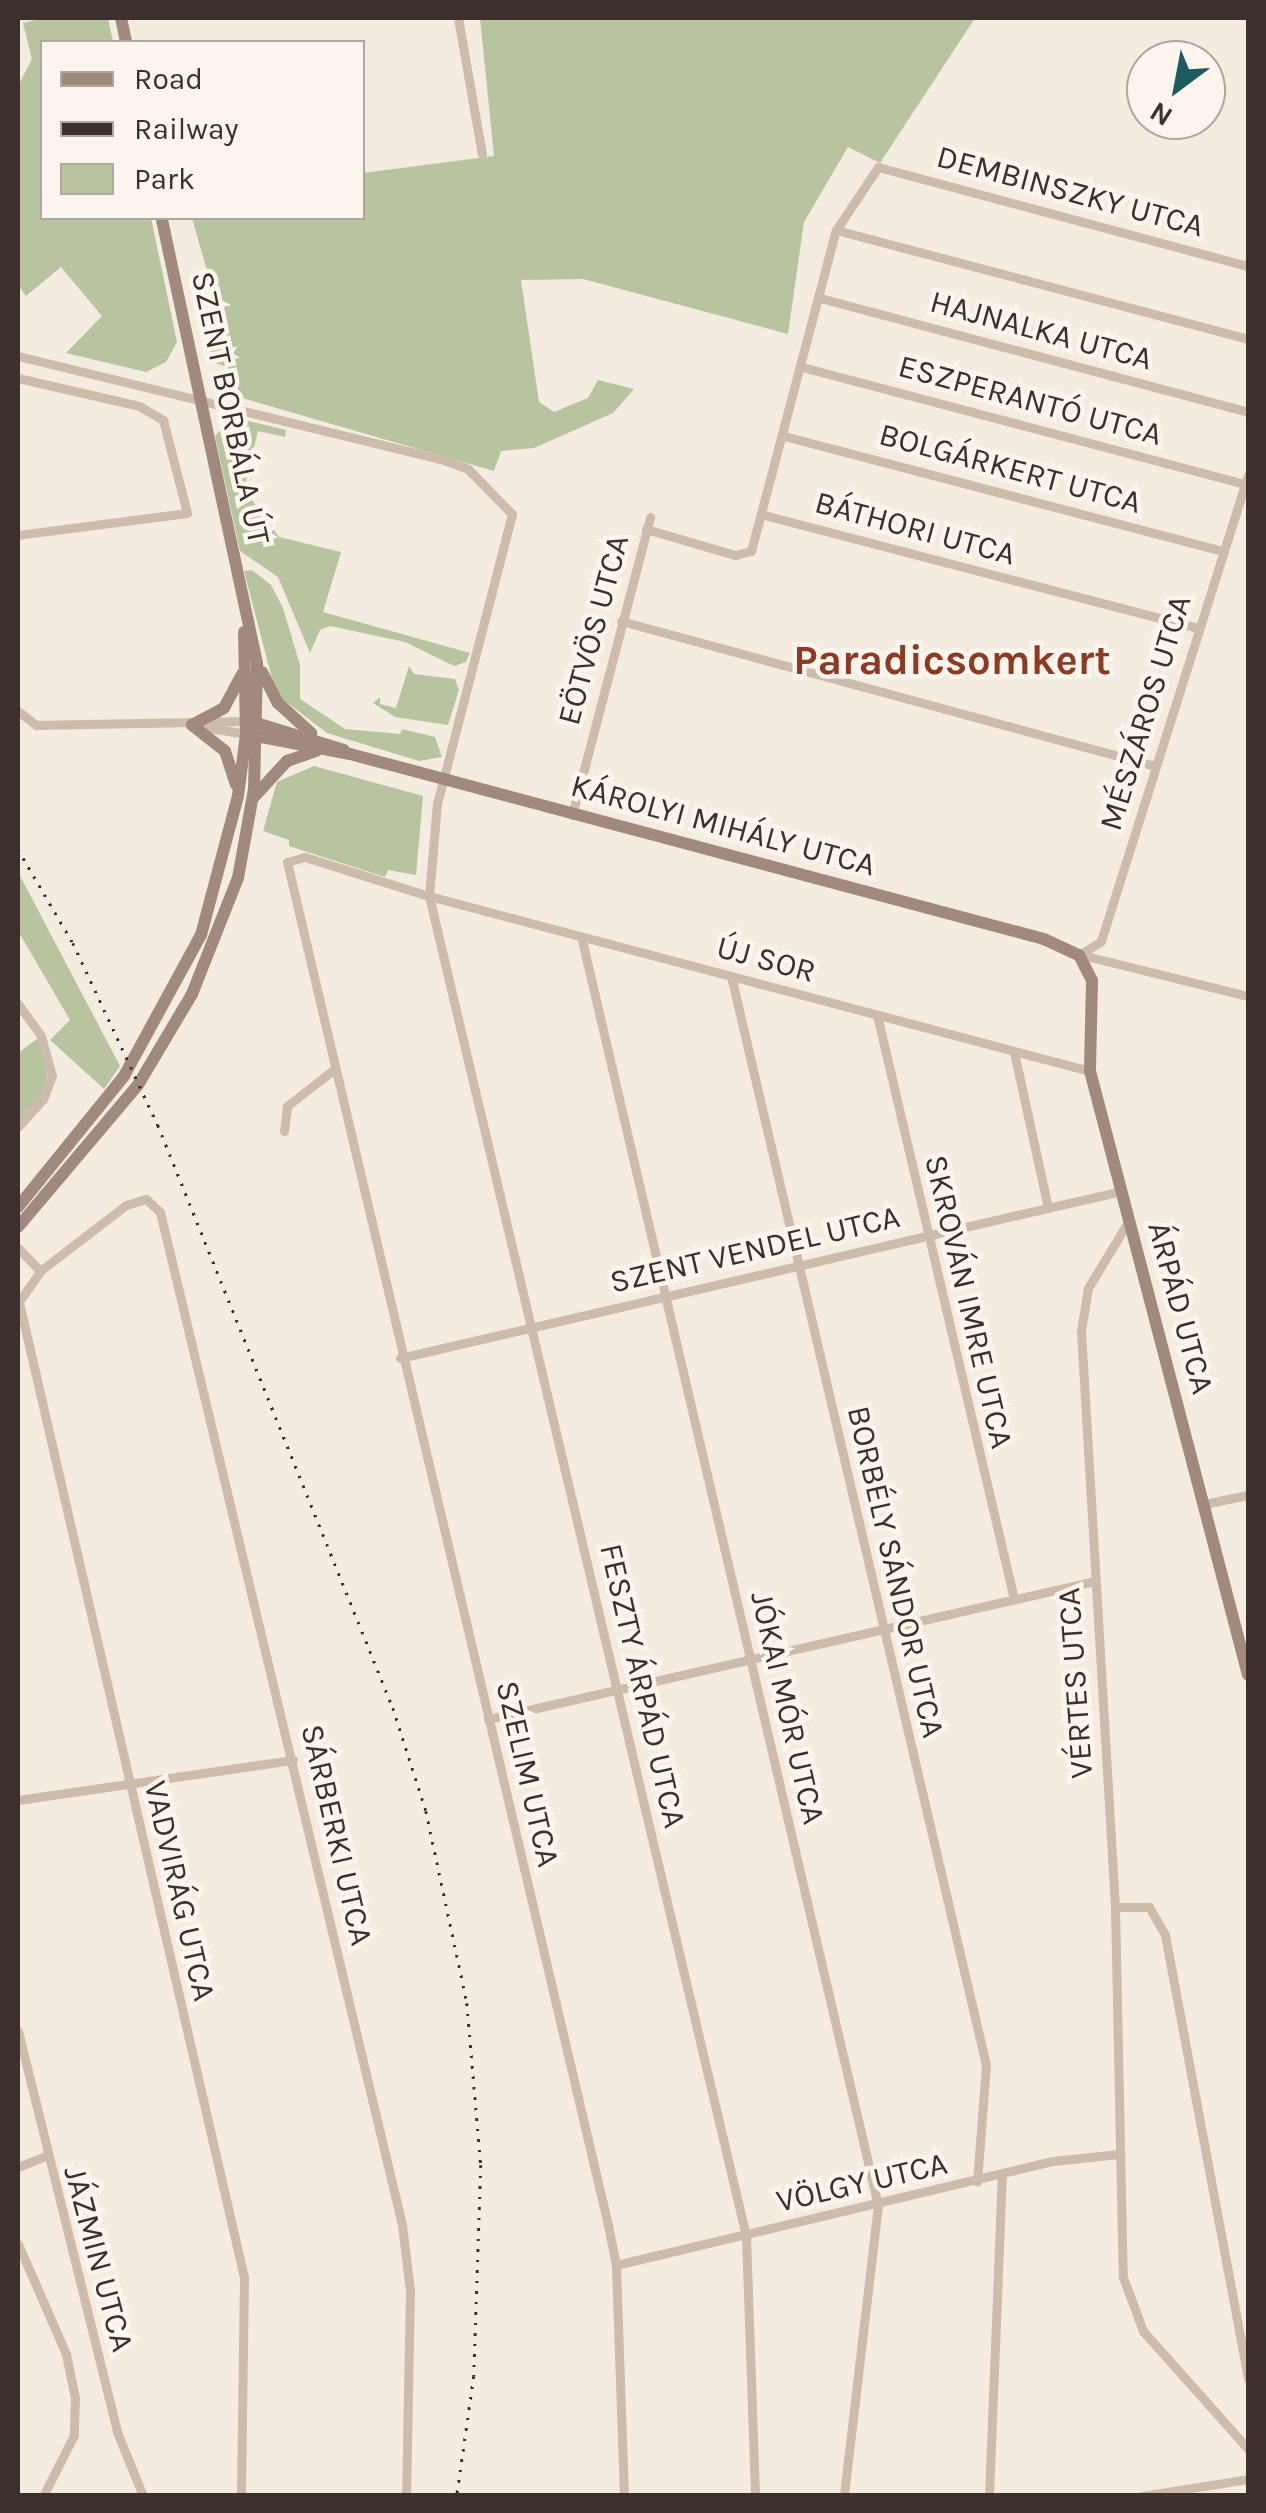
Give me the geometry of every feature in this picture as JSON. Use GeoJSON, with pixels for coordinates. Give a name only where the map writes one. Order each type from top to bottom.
{"type":"FeatureCollection","features":[{"type":"Feature","properties":{"kind":"street"},"geometry":{"type":"LineString","coordinates":[[458,18],[482,154]]}},
{"type":"Feature","properties":{"kind":"street","name":"DEMBINSZKY UTCA"},"geometry":{"type":"LineString","coordinates":[[836,230],[878,167],[1248,266]]}},
{"type":"Feature","properties":{"kind":"street","name":"SZENT BORBÁLA ÚT"},"geometry":{"type":"LineString","coordinates":[[162,220],[244,609],[251,665],[252,729],[245,798]]}},
{"type":"Feature","properties":{"kind":"street"},"geometry":{"type":"LineString","coordinates":[[764,515],[836,230],[1248,339]]}},
{"type":"Feature","properties":{"kind":"street","name":"HAJNALKA UTCA"},"geometry":{"type":"LineString","coordinates":[[820,298],[1248,412]]}},
{"type":"Feature","properties":{"kind":"street"},"geometry":{"type":"LineString","coordinates":[[18,356],[197,396]]}},
{"type":"Feature","properties":{"kind":"street","name":"ESZPERANTÓ UTCA"},"geometry":{"type":"LineString","coordinates":[[802,367],[1247,480]]}},
{"type":"Feature","properties":{"kind":"street"},"geometry":{"type":"LineString","coordinates":[[18,378],[139,406],[162,420],[187,513],[18,535]]}},
{"type":"Feature","properties":{"kind":"street","name":"FESZTY ÁRPÁD UTCA"},"geometry":{"type":"LineString","coordinates":[[197,396],[454,464],[512,514],[433,822],[429,896],[746,2236],[755,2496]]}},
{"type":"Feature","properties":{"kind":"street","name":"BOLGÁRKERT UTCA"},"geometry":{"type":"LineString","coordinates":[[784,436],[1223,551]]}},
{"type":"Feature","properties":{"kind":"street","name":"MÉSZÁROS UTCA"},"geometry":{"type":"LineString","coordinates":[[1079,955],[1101,940],[1247,480]]}},
{"type":"Feature","properties":{"kind":"street","name":"BÁTHORI UTCA"},"geometry":{"type":"LineString","coordinates":[[646,529],[746,555],[764,515],[1198,628]]}},
{"type":"Feature","properties":{"kind":"street","name":"EÖTVÖS UTCA"},"geometry":{"type":"LineString","coordinates":[[572,815],[650,517]]}},
{"type":"Feature","properties":{"kind":"street"},"geometry":{"type":"LineString","coordinates":[[622,622],[1155,766]]}},
{"type":"Feature","properties":{"kind":"street"},"geometry":{"type":"LineString","coordinates":[[18,1206],[124,1076],[170,1000],[206,921],[245,798],[287,761],[320,744],[278,703],[251,665],[224,708],[192,725]]}},
{"type":"Feature","properties":{"kind":"street"},"geometry":{"type":"LineString","coordinates":[[18,711],[36,725],[252,729]]}},
{"type":"Feature","properties":{"kind":"street"},"geometry":{"type":"LineString","coordinates":[[18,1228],[138,1085],[192,994],[238,878],[245,798],[226,751],[192,725]]}},
{"type":"Feature","properties":{"kind":"street","name":"KÁROLYI MIHÁLY UTCA"},"geometry":{"type":"LineString","coordinates":[[252,729],[1044,939],[1079,955]]}},
{"type":"Feature","properties":{"kind":"street","name":"ÚJ SOR"},"geometry":{"type":"LineString","coordinates":[[287,862],[305,857],[429,896],[1090,1072]]}},
{"type":"Feature","properties":{"kind":"street","name":"SZELIM UTCA"},"geometry":{"type":"LineString","coordinates":[[287,862],[332,1072],[616,2265],[624,2496]]}},
{"type":"Feature","properties":{"kind":"street","name":"JÓKAI MÓR UTCA"},"geometry":{"type":"LineString","coordinates":[[582,936],[878,2205],[844,2496]]}},
{"type":"Feature","properties":{"kind":"street"},"geometry":{"type":"LineString","coordinates":[[1079,955],[1248,996]]}},
{"type":"Feature","properties":{"kind":"street","name":"ÁRPÁD UTCA"},"geometry":{"type":"LineString","coordinates":[[1079,955],[1092,981],[1090,1072],[1248,1675]]}},
{"type":"Feature","properties":{"kind":"street","name":"BORBÉLY SÁNDOR UTCA"},"geometry":{"type":"LineString","coordinates":[[731,976],[986,2065],[977,2182]]}},
{"type":"Feature","properties":{"kind":"street"},"geometry":{"type":"LineString","coordinates":[[18,1004],[41,1036],[52,1076],[43,1099],[18,1127]]}},
{"type":"Feature","properties":{"kind":"street","name":"SKROVÁN IMRE UTCA"},"geometry":{"type":"LineString","coordinates":[[877,1015],[1014,1599]]}},
{"type":"Feature","properties":{"kind":"street"},"geometry":{"type":"LineString","coordinates":[[1014,1052],[1048,1208]]}},
{"type":"Feature","properties":{"kind":"street"},"geometry":{"type":"LineString","coordinates":[[284,1131],[287,1106],[332,1072]]}},
{"type":"Feature","properties":{"kind":"street","name":"SZENT VENDEL UTCA"},"geometry":{"type":"LineString","coordinates":[[400,1358],[1120,1191]]}},
{"type":"Feature","properties":{"kind":"street","name":"SÁRBERKI UTCA"},"geometry":{"type":"LineString","coordinates":[[40,1271],[126,1205],[146,1199],[160,1212],[293,1760],[408,2260],[406,2496]]}},
{"type":"Feature","properties":{"kind":"street","name":"VÉRTES UTCA"},"geometry":{"type":"LineString","coordinates":[[1128,1222],[1099,1264],[1082,1312],[1115,1907],[1124,2278],[1133,2316],[1248,2449]]}},
{"type":"Feature","properties":{"kind":"street"},"geometry":{"type":"LineString","coordinates":[[18,1248],[40,1271],[18,1302]]}},
{"type":"Feature","properties":{"kind":"street","name":"VADVIRÁG UTCA"},"geometry":{"type":"LineString","coordinates":[[18,1302],[244,2277],[241,2496]]}},
{"type":"Feature","properties":{"kind":"street"},"geometry":{"type":"LineString","coordinates":[[1204,1504],[1248,1495]]}},
{"type":"Feature","properties":{"kind":"street"},"geometry":{"type":"LineString","coordinates":[[488,1719],[1094,1580]]}},
{"type":"Feature","properties":{"kind":"street"},"geometry":{"type":"LineString","coordinates":[[18,1800],[293,1760]]}},
{"type":"Feature","properties":{"kind":"street"},"geometry":{"type":"LineString","coordinates":[[1115,1907],[1150,1907],[1164,1935],[1248,2380]]}},
{"type":"Feature","properties":{"kind":"street","name":"JÁZMIN UTCA"},"geometry":{"type":"LineString","coordinates":[[18,2032],[45,2156],[117,2432],[143,2496]]}},
{"type":"Feature","properties":{"kind":"street","name":"VÖLGY UTCA"},"geometry":{"type":"LineString","coordinates":[[616,2265],[1053,2161],[1119,2154]]}},
{"type":"Feature","properties":{"kind":"street"},"geometry":{"type":"LineString","coordinates":[[18,2168],[45,2156]]}},
{"type":"Feature","properties":{"kind":"street"},"geometry":{"type":"LineString","coordinates":[[989,2496],[1002,2176]]}},
{"type":"Feature","properties":{"kind":"street"},"geometry":{"type":"LineString","coordinates":[[18,2244],[66,2354],[76,2398],[74,2435],[44,2496]]}},
{"type":"Feature","properties":{"kind":"street"},"geometry":{"type":"LineString","coordinates":[[1142,2496],[1248,2479]]}},
{"type":"Feature","properties":{"kind":"green space"},"geometry":{"type":"Polygon","coordinates":[[[44,18],[108,18],[113,40],[40,40],[40,220],[151,220],[177,342],[166,362],[146,372],[66,353],[102,316],[61,267],[26,296],[18,285],[18,86],[32,59],[23,23],[44,18]]]}},
{"type":"Feature","properties":{"kind":"green space"},"geometry":{"type":"Polygon","coordinates":[[[480,18],[975,18],[880,163],[848,147],[804,222],[788,334],[583,279],[521,280],[539,402],[554,412],[588,398],[598,380],[634,389],[613,413],[534,448],[501,451],[494,471],[242,398],[228,367],[215,363],[207,344],[219,313],[193,220],[365,220],[365,173],[494,156],[480,18]]]}},
{"type":"Feature","properties":{"kind":"green space"},"geometry":{"type":"Polygon","coordinates":[[[233,417],[286,430],[285,437],[258,431],[244,489],[279,537],[341,552],[323,612],[470,653],[466,662],[454,666],[405,642],[330,626],[320,630],[310,653],[278,577],[240,551],[215,436],[233,417]]]}},
{"type":"Feature","properties":{"kind":"green space"},"geometry":{"type":"Polygon","coordinates":[[[252,570],[271,585],[283,608],[300,665],[300,699],[345,729],[400,734],[402,729],[435,737],[442,757],[419,761],[327,733],[276,694],[244,571],[252,570]]]}},
{"type":"Feature","properties":{"kind":"green space"},"geometry":{"type":"Polygon","coordinates":[[[409,666],[414,674],[455,679],[459,690],[448,725],[395,717],[373,703],[380,697],[380,704],[396,708],[409,666]]]}},
{"type":"Feature","properties":{"kind":"green space"},"geometry":{"type":"Polygon","coordinates":[[[314,766],[423,796],[416,875],[388,870],[385,877],[289,846],[289,840],[263,831],[277,782],[314,766]]]}},
{"type":"Feature","properties":{"kind":"green space"},"geometry":{"type":"Polygon","coordinates":[[[18,872],[120,1066],[104,1089],[50,1040],[70,1020],[18,931],[18,872]]]}},
{"type":"Feature","properties":{"kind":"green space"},"geometry":{"type":"Polygon","coordinates":[[[41,1036],[49,1088],[18,1126],[18,1053],[41,1036]]]}},
{"type":"Feature","properties":{"kind":"railway"},"geometry":{"type":"LineString","coordinates":[[18,849],[73,943],[158,1125],[393,1708],[426,1811],[467,2003],[481,2165],[474,2376],[457,2496]]}},
{"type":"Feature","properties":{"kind":"district","name":"Paradicsomkert"},"geometry":{"type":"Point","coordinates":[952,660]}}]}
